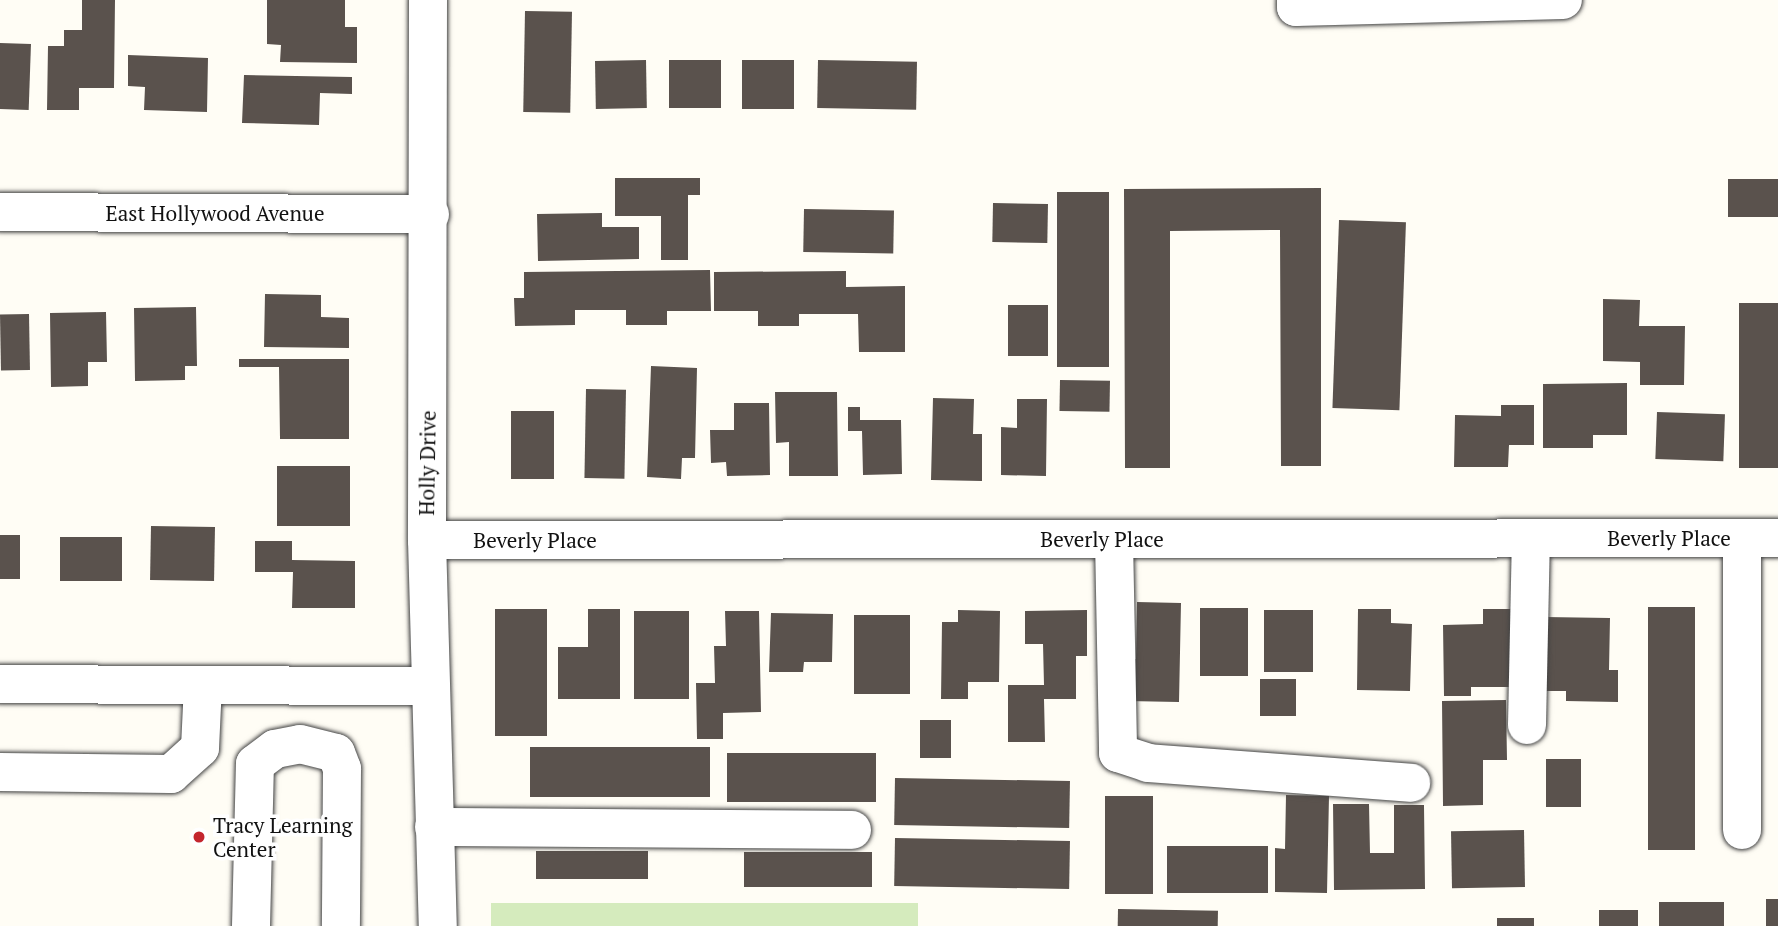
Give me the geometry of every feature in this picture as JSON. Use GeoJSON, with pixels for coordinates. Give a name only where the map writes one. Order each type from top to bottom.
{"type":"FeatureCollection","features":[{"type":"Feature","properties":{"kind":"street","name":"Holly Drive"},"geometry":{"type":"LineString","coordinates":[[428,0],[428,686],[438,926]]}},
{"type":"Feature","properties":{"kind":"street"},"geometry":{"type":"LineString","coordinates":[[1296,0],[1296,7],[1563,0]]}},
{"type":"Feature","properties":{"kind":"street","name":"East Hollywood Avenue"},"geometry":{"type":"LineString","coordinates":[[0,212],[430,214]]}},
{"type":"Feature","properties":{"kind":"street"},"geometry":{"type":"LineString","coordinates":[[1742,831],[1760,537]]}},
{"type":"Feature","properties":{"kind":"street","name":"Beverly Place"},"geometry":{"type":"LineString","coordinates":[[427,540],[1760,537]]}},
{"type":"Feature","properties":{"kind":"street"},"geometry":{"type":"LineString","coordinates":[[1527,725],[1531,538]]}},
{"type":"Feature","properties":{"kind":"street"},"geometry":{"type":"LineString","coordinates":[[1114,539],[1118,753],[1148,763],[1411,783]]}},
{"type":"Feature","properties":{"kind":"street"},"geometry":{"type":"LineString","coordinates":[[0,684],[428,686]]}},
{"type":"Feature","properties":{"kind":"street"},"geometry":{"type":"LineString","coordinates":[[0,772],[170,774],[200,748],[203,685]]}},
{"type":"Feature","properties":{"kind":"street"},"geometry":{"type":"LineString","coordinates":[[251,926],[255,764],[275,749],[300,744],[335,753],[342,769],[341,926]]}},
{"type":"Feature","properties":{"kind":"street"},"geometry":{"type":"LineString","coordinates":[[434,827],[852,830]]}},
{"type":"Feature","properties":{"kind":"green space"},"geometry":{"type":"Polygon","coordinates":[[[491,903],[918,903],[918,926],[491,926],[491,903]]]}},
{"type":"Feature","properties":{"kind":"building"},"geometry":{"type":"Polygon","coordinates":[[[82,0],[115,0],[114,88],[79,88],[79,110],[47,110],[48,46],[64,46],[64,30],[82,30],[82,0]]]}},
{"type":"Feature","properties":{"kind":"building"},"geometry":{"type":"Polygon","coordinates":[[[267,0],[345,0],[345,27],[357,27],[357,63],[280,62],[281,45],[267,44],[267,0]]]}},
{"type":"Feature","properties":{"kind":"building"},"geometry":{"type":"Polygon","coordinates":[[[525,11],[572,12],[570,113],[523,112],[525,11]]]}},
{"type":"Feature","properties":{"kind":"building"},"geometry":{"type":"Polygon","coordinates":[[[0,43],[31,44],[29,110],[0,109],[0,43]]]}},
{"type":"Feature","properties":{"kind":"building"},"geometry":{"type":"Polygon","coordinates":[[[128,55],[208,58],[207,112],[144,110],[145,87],[128,86],[128,55]]]}},
{"type":"Feature","properties":{"kind":"building"},"geometry":{"type":"Polygon","coordinates":[[[646,60],[647,108],[596,109],[595,61],[646,60]]]}},
{"type":"Feature","properties":{"kind":"building"},"geometry":{"type":"Polygon","coordinates":[[[669,60],[721,60],[721,108],[669,108],[669,60]]]}},
{"type":"Feature","properties":{"kind":"building"},"geometry":{"type":"Polygon","coordinates":[[[742,60],[794,60],[794,109],[742,109],[742,60]]]}},
{"type":"Feature","properties":{"kind":"building"},"geometry":{"type":"Polygon","coordinates":[[[818,60],[917,62],[916,110],[817,108],[818,60]]]}},
{"type":"Feature","properties":{"kind":"building"},"geometry":{"type":"Polygon","coordinates":[[[244,75],[352,77],[352,94],[320,93],[319,125],[242,123],[244,75]]]}},
{"type":"Feature","properties":{"kind":"building"},"geometry":{"type":"Polygon","coordinates":[[[615,178],[700,178],[700,195],[688,195],[688,260],[661,260],[661,216],[615,216],[615,178]]]}},
{"type":"Feature","properties":{"kind":"building"},"geometry":{"type":"Polygon","coordinates":[[[1728,179],[1778,179],[1778,217],[1728,217],[1728,179]]]}},
{"type":"Feature","properties":{"kind":"building"},"geometry":{"type":"Polygon","coordinates":[[[1321,188],[1321,466],[1281,466],[1280,230],[1170,231],[1170,468],[1125,468],[1124,189],[1321,188]]]}},
{"type":"Feature","properties":{"kind":"building"},"geometry":{"type":"Polygon","coordinates":[[[1057,192],[1109,192],[1109,367],[1057,367],[1057,192]]]}},
{"type":"Feature","properties":{"kind":"building"},"geometry":{"type":"Polygon","coordinates":[[[993,203],[1048,204],[1047,243],[992,242],[993,203]]]}},
{"type":"Feature","properties":{"kind":"building"},"geometry":{"type":"Polygon","coordinates":[[[804,209],[894,211],[893,254],[803,252],[804,209]]]}},
{"type":"Feature","properties":{"kind":"building"},"geometry":{"type":"Polygon","coordinates":[[[602,213],[602,227],[639,227],[639,259],[538,261],[537,214],[602,213]]]}},
{"type":"Feature","properties":{"kind":"building"},"geometry":{"type":"Polygon","coordinates":[[[1339,220],[1406,222],[1399,410],[1332,408],[1339,220]]]}},
{"type":"Feature","properties":{"kind":"building"},"geometry":{"type":"Polygon","coordinates":[[[710,270],[711,311],[667,311],[667,325],[626,325],[626,310],[575,310],[575,325],[515,326],[514,298],[524,298],[524,272],[710,270]]]}},
{"type":"Feature","properties":{"kind":"building"},"geometry":{"type":"Polygon","coordinates":[[[846,271],[846,287],[905,286],[905,352],[859,352],[858,314],[799,314],[799,326],[758,326],[758,311],[714,311],[714,272],[846,271]]]}},
{"type":"Feature","properties":{"kind":"building"},"geometry":{"type":"Polygon","coordinates":[[[265,294],[321,295],[321,317],[349,318],[349,348],[264,347],[265,294]]]}},
{"type":"Feature","properties":{"kind":"building"},"geometry":{"type":"Polygon","coordinates":[[[1603,299],[1640,300],[1639,326],[1685,326],[1684,385],[1640,385],[1640,362],[1603,361],[1603,299]]]}},
{"type":"Feature","properties":{"kind":"building"},"geometry":{"type":"Polygon","coordinates":[[[1739,303],[1778,303],[1778,468],[1739,468],[1739,303]]]}},
{"type":"Feature","properties":{"kind":"building"},"geometry":{"type":"Polygon","coordinates":[[[1008,305],[1048,305],[1048,356],[1008,356],[1008,305]]]}},
{"type":"Feature","properties":{"kind":"building"},"geometry":{"type":"Polygon","coordinates":[[[196,307],[197,366],[185,366],[185,380],[135,381],[134,308],[196,307]]]}},
{"type":"Feature","properties":{"kind":"building"},"geometry":{"type":"Polygon","coordinates":[[[106,312],[107,362],[88,362],[88,386],[51,387],[50,313],[106,312]]]}},
{"type":"Feature","properties":{"kind":"building"},"geometry":{"type":"Polygon","coordinates":[[[29,314],[30,370],[1,370],[0,315],[29,314]]]}},
{"type":"Feature","properties":{"kind":"building"},"geometry":{"type":"Polygon","coordinates":[[[239,359],[349,359],[349,439],[280,439],[279,367],[239,367],[239,359]]]}},
{"type":"Feature","properties":{"kind":"building"},"geometry":{"type":"Polygon","coordinates":[[[651,366],[697,368],[695,458],[682,458],[681,479],[647,477],[651,366]]]}},
{"type":"Feature","properties":{"kind":"building"},"geometry":{"type":"Polygon","coordinates":[[[1060,380],[1110,381],[1109,412],[1059,411],[1060,380]]]}},
{"type":"Feature","properties":{"kind":"building"},"geometry":{"type":"Polygon","coordinates":[[[1627,383],[1627,435],[1593,435],[1593,448],[1543,448],[1543,384],[1627,383]]]}},
{"type":"Feature","properties":{"kind":"building"},"geometry":{"type":"Polygon","coordinates":[[[586,389],[626,390],[624,479],[584,478],[586,389]]]}},
{"type":"Feature","properties":{"kind":"building"},"geometry":{"type":"Polygon","coordinates":[[[775,392],[837,392],[838,476],[789,476],[789,442],[776,443],[775,392]]]}},
{"type":"Feature","properties":{"kind":"building"},"geometry":{"type":"Polygon","coordinates":[[[933,398],[974,399],[973,434],[982,434],[982,481],[931,480],[933,398]]]}},
{"type":"Feature","properties":{"kind":"building"},"geometry":{"type":"Polygon","coordinates":[[[1017,399],[1047,399],[1046,476],[1001,475],[1001,427],[1017,428],[1017,399]]]}},
{"type":"Feature","properties":{"kind":"building"},"geometry":{"type":"Polygon","coordinates":[[[734,403],[769,403],[770,475],[727,476],[726,462],[711,463],[710,430],[734,430],[734,403]]]}},
{"type":"Feature","properties":{"kind":"building"},"geometry":{"type":"Polygon","coordinates":[[[1501,405],[1534,405],[1534,445],[1509,445],[1508,467],[1454,467],[1455,415],[1501,416],[1501,405]]]}},
{"type":"Feature","properties":{"kind":"building"},"geometry":{"type":"Polygon","coordinates":[[[848,407],[860,407],[860,420],[901,420],[902,474],[863,475],[862,431],[848,431],[848,407]]]}},
{"type":"Feature","properties":{"kind":"building"},"geometry":{"type":"Polygon","coordinates":[[[511,411],[554,411],[554,479],[511,479],[511,411]]]}},
{"type":"Feature","properties":{"kind":"building"},"geometry":{"type":"Polygon","coordinates":[[[1657,412],[1725,414],[1723,461],[1655,459],[1657,412]]]}},
{"type":"Feature","properties":{"kind":"building"},"geometry":{"type":"Polygon","coordinates":[[[277,466],[350,466],[350,526],[277,526],[277,466]]]}},
{"type":"Feature","properties":{"kind":"building"},"geometry":{"type":"Polygon","coordinates":[[[151,526],[215,527],[214,581],[150,580],[151,526]]]}},
{"type":"Feature","properties":{"kind":"building"},"geometry":{"type":"Polygon","coordinates":[[[0,535],[20,535],[20,579],[0,579],[0,535]]]}},
{"type":"Feature","properties":{"kind":"building"},"geometry":{"type":"Polygon","coordinates":[[[60,537],[122,537],[122,581],[60,581],[60,537]]]}},
{"type":"Feature","properties":{"kind":"building"},"geometry":{"type":"Polygon","coordinates":[[[255,541],[292,541],[292,560],[355,561],[355,608],[292,608],[293,572],[255,572],[255,541]]]}},
{"type":"Feature","properties":{"kind":"building"},"geometry":{"type":"Polygon","coordinates":[[[1137,602],[1181,603],[1179,702],[1127,701],[1127,658],[1136,659],[1137,602]]]}},
{"type":"Feature","properties":{"kind":"building"},"geometry":{"type":"Polygon","coordinates":[[[1648,607],[1695,607],[1695,850],[1648,850],[1648,607]]]}},
{"type":"Feature","properties":{"kind":"building"},"geometry":{"type":"Polygon","coordinates":[[[1200,608],[1248,608],[1248,676],[1200,676],[1200,608]]]}},
{"type":"Feature","properties":{"kind":"building"},"geometry":{"type":"Polygon","coordinates":[[[495,609],[547,609],[547,736],[495,736],[495,609]]]}},
{"type":"Feature","properties":{"kind":"building"},"geometry":{"type":"Polygon","coordinates":[[[588,609],[620,609],[620,699],[558,699],[558,647],[588,647],[588,609]]]}},
{"type":"Feature","properties":{"kind":"building"},"geometry":{"type":"Polygon","coordinates":[[[1358,609],[1391,609],[1391,623],[1412,624],[1410,691],[1357,690],[1358,609]]]}},
{"type":"Feature","properties":{"kind":"building"},"geometry":{"type":"Polygon","coordinates":[[[1483,609],[1515,609],[1516,687],[1471,687],[1471,696],[1444,696],[1443,625],[1483,624],[1483,609]]]}},
{"type":"Feature","properties":{"kind":"building"},"geometry":{"type":"Polygon","coordinates":[[[958,610],[1000,611],[999,682],[968,682],[968,699],[941,699],[942,622],[958,622],[958,610]]]}},
{"type":"Feature","properties":{"kind":"building"},"geometry":{"type":"Polygon","coordinates":[[[1087,610],[1087,656],[1076,656],[1076,699],[1044,699],[1045,742],[1008,742],[1008,685],[1044,685],[1043,644],[1025,644],[1025,611],[1087,610]]]}},
{"type":"Feature","properties":{"kind":"building"},"geometry":{"type":"Polygon","coordinates":[[[1264,610],[1313,610],[1313,672],[1264,672],[1264,610]]]}},
{"type":"Feature","properties":{"kind":"building"},"geometry":{"type":"Polygon","coordinates":[[[634,611],[689,611],[689,699],[634,699],[634,611]]]}},
{"type":"Feature","properties":{"kind":"building"},"geometry":{"type":"Polygon","coordinates":[[[725,611],[759,611],[761,712],[723,713],[723,739],[697,739],[696,683],[715,683],[714,646],[726,646],[725,611]]]}},
{"type":"Feature","properties":{"kind":"building"},"geometry":{"type":"Polygon","coordinates":[[[771,613],[833,614],[832,662],[804,662],[803,672],[769,672],[771,613]]]}},
{"type":"Feature","properties":{"kind":"building"},"geometry":{"type":"Polygon","coordinates":[[[854,615],[910,615],[910,694],[854,694],[854,615]]]}},
{"type":"Feature","properties":{"kind":"building"},"geometry":{"type":"Polygon","coordinates":[[[1545,617],[1610,618],[1609,670],[1618,670],[1618,702],[1566,701],[1566,691],[1544,691],[1545,617]]]}},
{"type":"Feature","properties":{"kind":"building"},"geometry":{"type":"Polygon","coordinates":[[[1260,679],[1296,679],[1296,716],[1260,716],[1260,679]]]}},
{"type":"Feature","properties":{"kind":"building"},"geometry":{"type":"Polygon","coordinates":[[[1506,700],[1507,760],[1483,760],[1483,805],[1443,806],[1442,701],[1506,700]]]}},
{"type":"Feature","properties":{"kind":"building"},"geometry":{"type":"Polygon","coordinates":[[[920,720],[951,720],[951,758],[920,758],[920,720]]]}},
{"type":"Feature","properties":{"kind":"building"},"geometry":{"type":"Polygon","coordinates":[[[530,747],[710,747],[710,797],[530,797],[530,747]]]}},
{"type":"Feature","properties":{"kind":"building"},"geometry":{"type":"Polygon","coordinates":[[[727,753],[876,753],[876,802],[727,802],[727,753]]]}},
{"type":"Feature","properties":{"kind":"building"},"geometry":{"type":"Polygon","coordinates":[[[1546,759],[1581,759],[1581,807],[1546,807],[1546,759]]]}},
{"type":"Feature","properties":{"kind":"building"},"geometry":{"type":"Polygon","coordinates":[[[895,778],[1070,781],[1069,828],[894,825],[895,778]]]}},
{"type":"Feature","properties":{"kind":"building"},"geometry":{"type":"Polygon","coordinates":[[[1286,795],[1329,796],[1327,893],[1275,892],[1275,848],[1285,849],[1286,795]]]}},
{"type":"Feature","properties":{"kind":"building"},"geometry":{"type":"Polygon","coordinates":[[[1105,796],[1153,796],[1153,894],[1105,894],[1105,796]]]}},
{"type":"Feature","properties":{"kind":"building"},"geometry":{"type":"Polygon","coordinates":[[[1333,804],[1369,804],[1370,853],[1394,853],[1394,805],[1424,805],[1425,889],[1334,890],[1333,804]]]}},
{"type":"Feature","properties":{"kind":"building"},"geometry":{"type":"Polygon","coordinates":[[[1524,830],[1525,887],[1452,888],[1451,831],[1524,830]]]}},
{"type":"Feature","properties":{"kind":"building"},"geometry":{"type":"Polygon","coordinates":[[[895,838],[1070,841],[1069,889],[894,886],[895,838]]]}},
{"type":"Feature","properties":{"kind":"building"},"geometry":{"type":"Polygon","coordinates":[[[1167,846],[1268,846],[1268,893],[1167,893],[1167,846]]]}},
{"type":"Feature","properties":{"kind":"building"},"geometry":{"type":"Polygon","coordinates":[[[536,851],[648,851],[648,879],[536,879],[536,851]]]}},
{"type":"Feature","properties":{"kind":"building"},"geometry":{"type":"Polygon","coordinates":[[[744,852],[872,852],[872,887],[744,887],[744,852]]]}},
{"type":"Feature","properties":{"kind":"building"},"geometry":{"type":"Polygon","coordinates":[[[1766,899],[1778,899],[1778,926],[1766,926],[1766,899]]]}},
{"type":"Feature","properties":{"kind":"building"},"geometry":{"type":"Polygon","coordinates":[[[1659,902],[1724,902],[1724,926],[1659,926],[1659,902]]]}},
{"type":"Feature","properties":{"kind":"building"},"geometry":{"type":"Polygon","coordinates":[[[1118,909],[1218,911],[1218,926],[1118,926],[1118,909]]]}},
{"type":"Feature","properties":{"kind":"building"},"geometry":{"type":"Polygon","coordinates":[[[1599,910],[1638,910],[1638,926],[1599,926],[1599,910]]]}},
{"type":"Feature","properties":{"kind":"building"},"geometry":{"type":"Polygon","coordinates":[[[1497,918],[1534,918],[1534,926],[1497,926],[1497,918]]]}},
{"type":"Feature","properties":{"kind":"place","name":"Tracy Learning Center"},"geometry":{"type":"Point","coordinates":[199,837]}}]}
